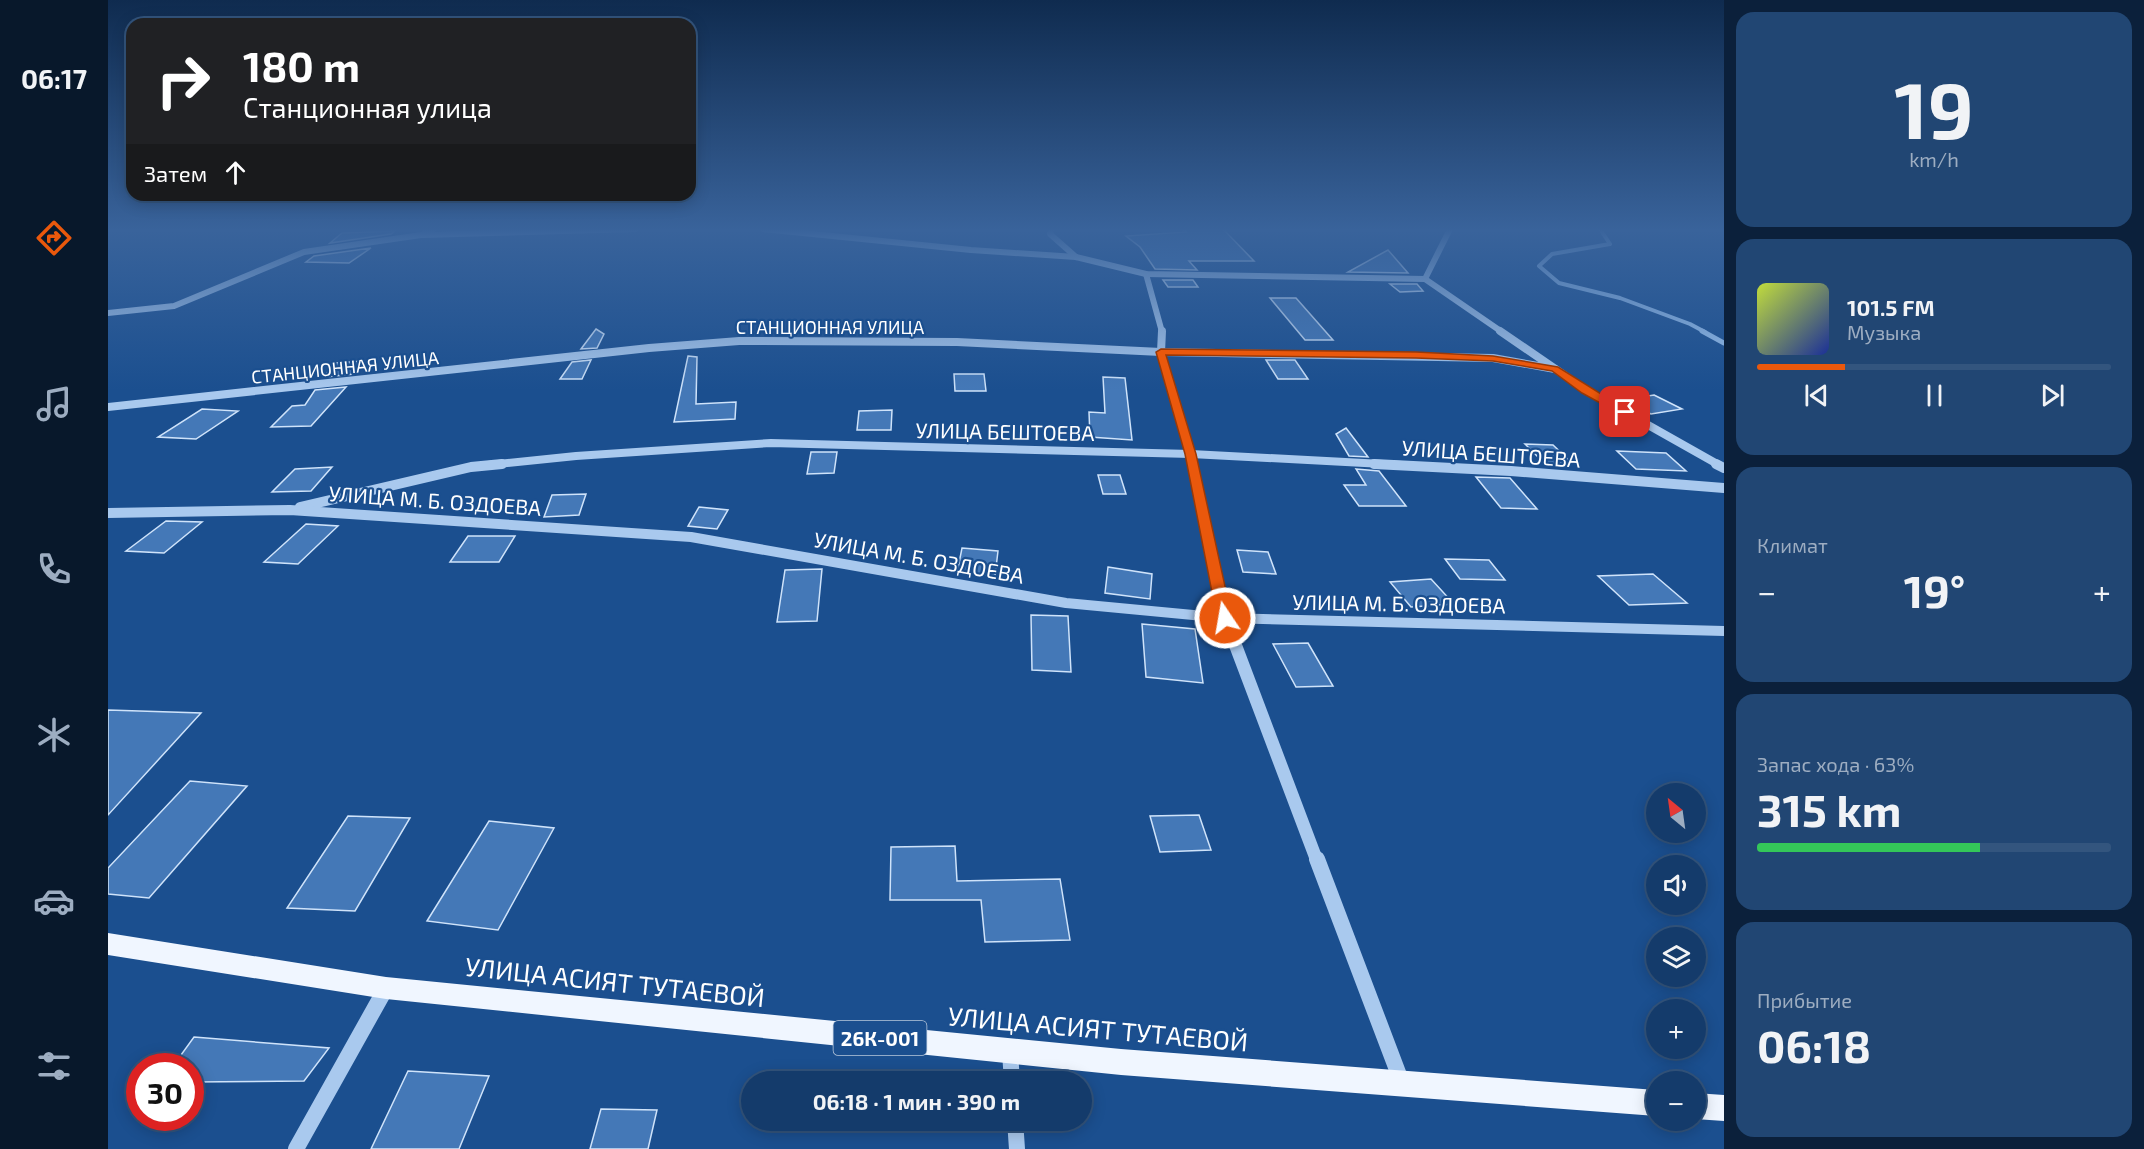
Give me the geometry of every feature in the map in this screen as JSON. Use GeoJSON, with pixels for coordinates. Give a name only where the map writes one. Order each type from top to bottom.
{"type":"FeatureCollection","features":[{"type":"Feature","properties":{"kind":"main road","name":"УЛИЦА АСИЯТ ТУТАЕВОЙ"},"geometry":{"type":"LineString","coordinates":[[108,944],[386,988],[1121,1062],[1646,1102]]}},
{"type":"Feature","properties":{"kind":"main road"},"geometry":{"type":"LineString","coordinates":[[1706,1107],[1724,1108]]}},
{"type":"Feature","properties":{"kind":"street"},"geometry":{"type":"LineString","coordinates":[[108,313],[174,306],[230,283]]}},
{"type":"Feature","properties":{"kind":"street"},"geometry":{"type":"LineString","coordinates":[[1149,283],[1162,327],[1161,352],[1191,454],[1225,618],[1402,1084]]}},
{"type":"Feature","properties":{"kind":"street"},"geometry":{"type":"LineString","coordinates":[[1430,283],[1586,390],[1724,468]]}},
{"type":"Feature","properties":{"kind":"street","name":"СТАНЦИОННАЯ УЛИЦА"},"geometry":{"type":"LineString","coordinates":[[108,407],[649,348],[739,341],[957,342],[1161,352],[1416,355],[1493,358],[1555,369]]}},
{"type":"Feature","properties":{"kind":"street","name":"УЛИЦА БЕШТОЕВА"},"geometry":{"type":"LineString","coordinates":[[290,510],[471,467],[576,456],[771,443],[1191,454],[1511,471],[1724,488]]}},
{"type":"Feature","properties":{"kind":"street","name":"УЛИЦА М. Б. ОЗДОЕВА"},"geometry":{"type":"LineString","coordinates":[[108,513],[290,510],[691,537],[1066,603],[1225,618],[1724,631]]}},
{"type":"Feature","properties":{"kind":"street"},"geometry":{"type":"LineString","coordinates":[[296,1149],[386,988]]}},
{"type":"Feature","properties":{"kind":"street"},"geometry":{"type":"LineString","coordinates":[[1010,1051],[1011,1071]]}},
{"type":"Feature","properties":{"kind":"street"},"geometry":{"type":"LineString","coordinates":[[1016,1131],[1017,1149]]}},
{"type":"Feature","properties":{"kind":"building"},"geometry":{"type":"Polygon","coordinates":[[[1165,283],[1195,283],[1198,287],[1168,287],[1165,283]]]}},
{"type":"Feature","properties":{"kind":"building"},"geometry":{"type":"Polygon","coordinates":[[[1390,284],[1417,284],[1423,291],[1400,292],[1390,284]]]}},
{"type":"Feature","properties":{"kind":"building"},"geometry":{"type":"Polygon","coordinates":[[[1270,298],[1296,298],[1333,340],[1305,340],[1270,298]]]}},
{"type":"Feature","properties":{"kind":"building"},"geometry":{"type":"Polygon","coordinates":[[[596,329],[604,334],[597,348],[581,349],[596,329]]]}},
{"type":"Feature","properties":{"kind":"building"},"geometry":{"type":"Polygon","coordinates":[[[688,356],[697,357],[696,404],[736,402],[735,419],[674,422],[688,356]]]}},
{"type":"Feature","properties":{"kind":"building"},"geometry":{"type":"Polygon","coordinates":[[[591,360],[582,379],[560,379],[572,362],[591,360]]]}},
{"type":"Feature","properties":{"kind":"building"},"geometry":{"type":"Polygon","coordinates":[[[1266,360],[1295,360],[1308,379],[1278,379],[1266,360]]]}},
{"type":"Feature","properties":{"kind":"building"},"geometry":{"type":"Polygon","coordinates":[[[363,361],[354,374],[324,377],[334,363],[363,361]]]}},
{"type":"Feature","properties":{"kind":"building"},"geometry":{"type":"Polygon","coordinates":[[[954,374],[984,374],[986,391],[955,391],[954,374]]]}},
{"type":"Feature","properties":{"kind":"building"},"geometry":{"type":"Polygon","coordinates":[[[1103,377],[1125,378],[1132,440],[1090,437],[1089,412],[1105,413],[1103,377]]]}},
{"type":"Feature","properties":{"kind":"building"},"geometry":{"type":"Polygon","coordinates":[[[346,387],[311,426],[271,427],[292,406],[305,405],[315,390],[346,387]]]}},
{"type":"Feature","properties":{"kind":"building"},"geometry":{"type":"Polygon","coordinates":[[[1654,395],[1682,409],[1651,414],[1622,400],[1654,395]]]}},
{"type":"Feature","properties":{"kind":"building"},"geometry":{"type":"Polygon","coordinates":[[[202,409],[238,411],[196,439],[158,437],[202,409]]]}},
{"type":"Feature","properties":{"kind":"building"},"geometry":{"type":"Polygon","coordinates":[[[892,410],[891,430],[857,430],[859,411],[892,410]]]}},
{"type":"Feature","properties":{"kind":"building"},"geometry":{"type":"Polygon","coordinates":[[[1346,428],[1368,457],[1349,456],[1336,434],[1346,428]]]}},
{"type":"Feature","properties":{"kind":"building"},"geometry":{"type":"Polygon","coordinates":[[[1525,444],[1553,445],[1573,464],[1544,463],[1525,444]]]}},
{"type":"Feature","properties":{"kind":"building"},"geometry":{"type":"Polygon","coordinates":[[[1617,451],[1666,453],[1686,471],[1636,469],[1617,451]]]}},
{"type":"Feature","properties":{"kind":"building"},"geometry":{"type":"Polygon","coordinates":[[[811,452],[837,452],[834,473],[807,474],[811,452]]]}},
{"type":"Feature","properties":{"kind":"building"},"geometry":{"type":"Polygon","coordinates":[[[332,467],[311,491],[272,492],[295,469],[332,467]]]}},
{"type":"Feature","properties":{"kind":"building"},"geometry":{"type":"Polygon","coordinates":[[[1356,469],[1379,471],[1406,506],[1359,506],[1344,485],[1366,485],[1356,469]]]}},
{"type":"Feature","properties":{"kind":"building"},"geometry":{"type":"Polygon","coordinates":[[[1098,475],[1120,475],[1126,494],[1103,494],[1098,475]]]}},
{"type":"Feature","properties":{"kind":"building"},"geometry":{"type":"Polygon","coordinates":[[[1476,477],[1510,478],[1537,509],[1501,508],[1476,477]]]}},
{"type":"Feature","properties":{"kind":"building"},"geometry":{"type":"Polygon","coordinates":[[[586,494],[579,515],[544,517],[552,495],[586,494]]]}},
{"type":"Feature","properties":{"kind":"building"},"geometry":{"type":"Polygon","coordinates":[[[699,507],[728,510],[717,529],[688,526],[699,507]]]}},
{"type":"Feature","properties":{"kind":"building"},"geometry":{"type":"Polygon","coordinates":[[[166,521],[202,522],[164,553],[126,551],[166,521]]]}},
{"type":"Feature","properties":{"kind":"building"},"geometry":{"type":"Polygon","coordinates":[[[306,524],[338,526],[298,564],[264,562],[306,524]]]}},
{"type":"Feature","properties":{"kind":"building"},"geometry":{"type":"Polygon","coordinates":[[[468,536],[515,536],[499,562],[450,562],[468,536]]]}},
{"type":"Feature","properties":{"kind":"building"},"geometry":{"type":"Polygon","coordinates":[[[962,548],[998,551],[995,576],[957,573],[962,548]]]}},
{"type":"Feature","properties":{"kind":"building"},"geometry":{"type":"Polygon","coordinates":[[[1237,550],[1268,552],[1276,574],[1243,572],[1237,550]]]}},
{"type":"Feature","properties":{"kind":"building"},"geometry":{"type":"Polygon","coordinates":[[[1445,559],[1489,560],[1505,580],[1460,579],[1445,559]]]}},
{"type":"Feature","properties":{"kind":"building"},"geometry":{"type":"Polygon","coordinates":[[[1108,567],[1152,574],[1150,599],[1105,593],[1108,567]]]}},
{"type":"Feature","properties":{"kind":"building"},"geometry":{"type":"Polygon","coordinates":[[[822,569],[817,621],[777,622],[785,570],[822,569]]]}},
{"type":"Feature","properties":{"kind":"building"},"geometry":{"type":"Polygon","coordinates":[[[1653,574],[1687,603],[1629,605],[1598,576],[1653,574]]]}},
{"type":"Feature","properties":{"kind":"building"},"geometry":{"type":"Polygon","coordinates":[[[1431,579],[1454,604],[1411,607],[1390,582],[1431,579]]]}},
{"type":"Feature","properties":{"kind":"building"},"geometry":{"type":"Polygon","coordinates":[[[1031,615],[1068,616],[1071,672],[1032,670],[1031,615]]]}},
{"type":"Feature","properties":{"kind":"building"},"geometry":{"type":"Polygon","coordinates":[[[1142,624],[1195,629],[1203,683],[1146,677],[1142,624]]]}},
{"type":"Feature","properties":{"kind":"building"},"geometry":{"type":"Polygon","coordinates":[[[1308,643],[1333,686],[1296,687],[1273,644],[1308,643]]]}},
{"type":"Feature","properties":{"kind":"building"},"geometry":{"type":"Polygon","coordinates":[[[108,710],[201,713],[108,815],[108,710]]]}},
{"type":"Feature","properties":{"kind":"building"},"geometry":{"type":"Polygon","coordinates":[[[190,781],[247,786],[149,898],[108,894],[108,868],[190,781]]]}},
{"type":"Feature","properties":{"kind":"building"},"geometry":{"type":"Polygon","coordinates":[[[1199,815],[1211,850],[1160,852],[1150,816],[1199,815]]]}},
{"type":"Feature","properties":{"kind":"building"},"geometry":{"type":"Polygon","coordinates":[[[348,816],[410,818],[355,911],[287,908],[348,816]]]}},
{"type":"Feature","properties":{"kind":"building"},"geometry":{"type":"Polygon","coordinates":[[[489,821],[554,828],[498,930],[427,921],[489,821]]]}},
{"type":"Feature","properties":{"kind":"building"},"geometry":{"type":"Polygon","coordinates":[[[955,846],[957,881],[1060,879],[1070,940],[985,942],[981,900],[890,900],[891,847],[955,846]]]}},
{"type":"Feature","properties":{"kind":"building"},"geometry":{"type":"Polygon","coordinates":[[[194,1037],[329,1048],[304,1081],[204,1082],[204,1053],[182,1053],[194,1037]]]}},
{"type":"Feature","properties":{"kind":"building"},"geometry":{"type":"Polygon","coordinates":[[[408,1071],[489,1076],[459,1149],[371,1149],[408,1071]]]}},
{"type":"Feature","properties":{"kind":"building"},"geometry":{"type":"Polygon","coordinates":[[[601,1109],[657,1110],[648,1149],[590,1149],[601,1109]]]}},
{"type":"Feature","properties":{"kind":"waterway"},"geometry":{"type":"LineString","coordinates":[[1559,283],[1620,298],[1690,324],[1705,332]]}},
{"type":"Feature","properties":{"kind":"waterway"},"geometry":{"type":"LineString","coordinates":[[1702,331],[1724,343]]}},
{"type":"Feature","properties":{"kind":"route"},"geometry":{"type":"LineString","coordinates":[[1225,618],[1191,454],[1161,352],[1493,358],[1555,369],[1625,412]]}}]}
